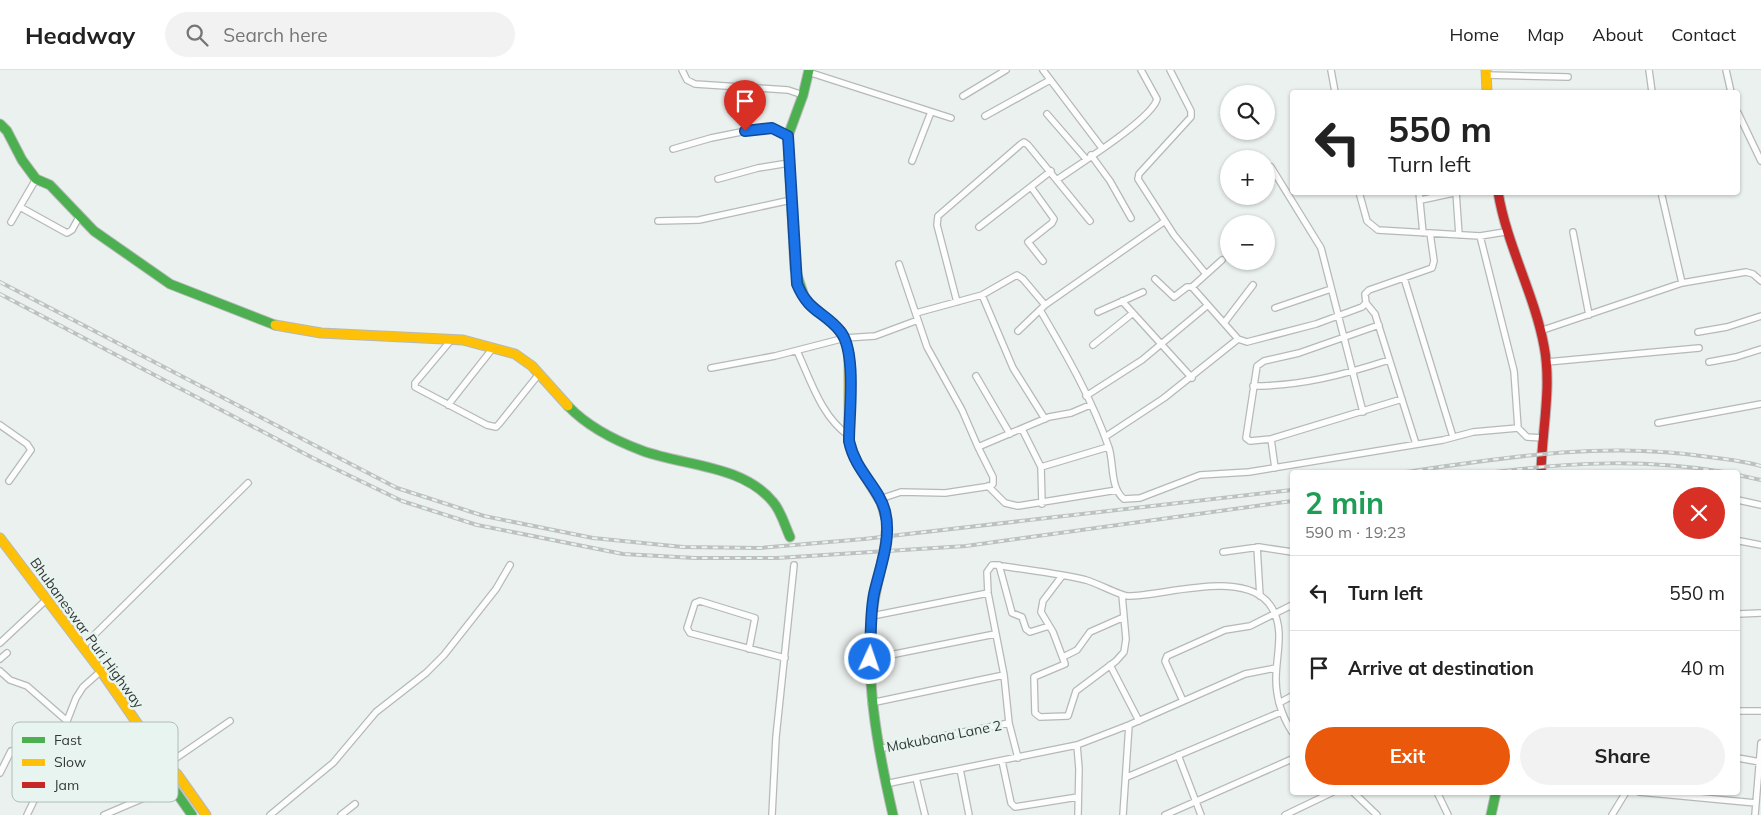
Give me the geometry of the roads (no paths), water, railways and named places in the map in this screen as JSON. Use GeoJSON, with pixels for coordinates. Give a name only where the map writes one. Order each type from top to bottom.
{"type":"FeatureCollection","features":[{"type":"Feature","properties":{"kind":"main road"},"geometry":{"type":"LineString","coordinates":[[808,71],[804,95],[792,120],[788,136],[797,284],[806,302],[836,326],[845,338],[849,350],[849,436],[851,452],[856,463],[880,499],[887,521],[886,536],[874,595],[870,659],[871,703],[878,749],[893,815]]}},
{"type":"Feature","properties":{"kind":"main road"},"geometry":{"type":"LineString","coordinates":[[1486,72],[1488,90]]}},
{"type":"Feature","properties":{"kind":"main road"},"geometry":{"type":"LineString","coordinates":[[0,124],[8,131],[22,160],[36,179],[50,185],[94,231],[170,284],[278,326],[321,333],[452,339],[515,354],[539,374],[578,416],[605,434],[644,451],[724,470],[758,489],[774,503],[790,537]]}},
{"type":"Feature","properties":{"kind":"main road"},"geometry":{"type":"LineString","coordinates":[[1499,195],[1505,232],[1540,332],[1547,362],[1547,399],[1541,470]]}},
{"type":"Feature","properties":{"kind":"main road","name":"Bhubaneswar Puri Highway"},"geometry":{"type":"LineString","coordinates":[[0,538],[101,671],[136,722]]}},
{"type":"Feature","properties":{"kind":"main road","name":"Bhubaneswar Puri Highway"},"geometry":{"type":"LineString","coordinates":[[178,775],[206,815]]}},
{"type":"Feature","properties":{"kind":"main road","name":"Bhubaneswar Puri Highway"},"geometry":{"type":"LineString","coordinates":[[178,795],[192,815]]}},
{"type":"Feature","properties":{"kind":"main road"},"geometry":{"type":"LineString","coordinates":[[1491,815],[1495,795]]}},
{"type":"Feature","properties":{"kind":"street"},"geometry":{"type":"LineString","coordinates":[[682,70],[687,80],[695,84],[788,90],[804,95]]}},
{"type":"Feature","properties":{"kind":"street"},"geometry":{"type":"LineString","coordinates":[[964,96],[1006,70]]}},
{"type":"Feature","properties":{"kind":"street"},"geometry":{"type":"LineString","coordinates":[[1044,70],[1102,148]]}},
{"type":"Feature","properties":{"kind":"street"},"geometry":{"type":"LineString","coordinates":[[1058,179],[1137,122],[1156,102],[1155,96],[1140,70]]}},
{"type":"Feature","properties":{"kind":"street"},"geometry":{"type":"LineString","coordinates":[[1170,70],[1191,111],[1191,117],[1138,176],[1165,221],[1206,274]]}},
{"type":"Feature","properties":{"kind":"street"},"geometry":{"type":"LineString","coordinates":[[1331,70],[1335,90]]}},
{"type":"Feature","properties":{"kind":"street"},"geometry":{"type":"LineString","coordinates":[[1649,70],[1652,90]]}},
{"type":"Feature","properties":{"kind":"street"},"geometry":{"type":"LineString","coordinates":[[1726,70],[1731,90]]}},
{"type":"Feature","properties":{"kind":"street"},"geometry":{"type":"LineString","coordinates":[[808,71],[951,118]]}},
{"type":"Feature","properties":{"kind":"street"},"geometry":{"type":"LineString","coordinates":[[1486,72],[1568,77]]}},
{"type":"Feature","properties":{"kind":"street"},"geometry":{"type":"LineString","coordinates":[[985,116],[1050,80]]}},
{"type":"Feature","properties":{"kind":"street"},"geometry":{"type":"LineString","coordinates":[[912,161],[931,112]]}},
{"type":"Feature","properties":{"kind":"street"},"geometry":{"type":"LineString","coordinates":[[1047,114],[1110,181],[1131,218]]}},
{"type":"Feature","properties":{"kind":"street"},"geometry":{"type":"LineString","coordinates":[[1740,117],[1761,161]]}},
{"type":"Feature","properties":{"kind":"street"},"geometry":{"type":"LineString","coordinates":[[673,149],[711,138],[760,128],[772,128],[788,136]]}},
{"type":"Feature","properties":{"kind":"street"},"geometry":{"type":"LineString","coordinates":[[957,302],[937,225],[938,216],[1024,142],[1058,179],[1090,221]]}},
{"type":"Feature","properties":{"kind":"street"},"geometry":{"type":"LineString","coordinates":[[718,180],[758,168],[789,163]]}},
{"type":"Feature","properties":{"kind":"street"},"geometry":{"type":"LineString","coordinates":[[979,227],[1051,171]]}},
{"type":"Feature","properties":{"kind":"street"},"geometry":{"type":"LineString","coordinates":[[1275,173],[1321,248],[1363,412]]}},
{"type":"Feature","properties":{"kind":"street"},"geometry":{"type":"LineString","coordinates":[[11,222],[36,179]]}},
{"type":"Feature","properties":{"kind":"street"},"geometry":{"type":"LineString","coordinates":[[1032,187],[1054,219],[1052,223],[1028,242],[1043,261]]}},
{"type":"Feature","properties":{"kind":"street"},"geometry":{"type":"LineString","coordinates":[[1360,195],[1367,221],[1373,228],[1480,236],[1505,232]]}},
{"type":"Feature","properties":{"kind":"street"},"geometry":{"type":"LineString","coordinates":[[1420,195],[1423,232]]}},
{"type":"Feature","properties":{"kind":"street"},"geometry":{"type":"LineString","coordinates":[[1421,200],[1447,195]]}},
{"type":"Feature","properties":{"kind":"street"},"geometry":{"type":"LineString","coordinates":[[1457,195],[1459,235]]}},
{"type":"Feature","properties":{"kind":"street"},"geometry":{"type":"LineString","coordinates":[[1662,195],[1682,283]]}},
{"type":"Feature","properties":{"kind":"street"},"geometry":{"type":"LineString","coordinates":[[658,222],[699,220],[791,200]]}},
{"type":"Feature","properties":{"kind":"street"},"geometry":{"type":"LineString","coordinates":[[20,207],[68,233],[79,217]]}},
{"type":"Feature","properties":{"kind":"street"},"geometry":{"type":"LineString","coordinates":[[1018,331],[1046,305],[1165,221]]}},
{"type":"Feature","properties":{"kind":"street"},"geometry":{"type":"LineString","coordinates":[[1573,232],[1589,315]]}},
{"type":"Feature","properties":{"kind":"street"},"geometry":{"type":"LineString","coordinates":[[1416,444],[1379,325],[1375,314],[1366,303],[1366,292],[1428,270],[1434,265],[1430,233]]}},
{"type":"Feature","properties":{"kind":"street"},"geometry":{"type":"LineString","coordinates":[[1480,236],[1514,371],[1518,428],[1527,437],[1543,438]]}},
{"type":"Feature","properties":{"kind":"street"},"geometry":{"type":"LineString","coordinates":[[1155,279],[1174,297],[1187,287],[1192,287],[1220,262]]}},
{"type":"Feature","properties":{"kind":"street"},"geometry":{"type":"LineString","coordinates":[[880,499],[901,492],[936,494],[988,486],[993,484],[994,481],[962,410],[935,364],[899,264]]}},
{"type":"Feature","properties":{"kind":"street"},"geometry":{"type":"LineString","coordinates":[[1540,332],[1682,283],[1746,272],[1754,274],[1761,281]]}},
{"type":"Feature","properties":{"kind":"street"},"geometry":{"type":"LineString","coordinates":[[916,313],[982,295],[1017,275],[1023,278],[1046,305]]}},
{"type":"Feature","properties":{"kind":"street"},"geometry":{"type":"LineString","coordinates":[[1404,278],[1453,437]]}},
{"type":"Feature","properties":{"kind":"street"},"geometry":{"type":"LineString","coordinates":[[1224,324],[1254,284]]}},
{"type":"Feature","properties":{"kind":"street"},"geometry":{"type":"LineString","coordinates":[[1192,287],[1238,339],[1247,342],[1338,316],[1362,307],[1366,303]]}},
{"type":"Feature","properties":{"kind":"street"},"geometry":{"type":"LineString","coordinates":[[1275,308],[1331,289]]}},
{"type":"Feature","properties":{"kind":"street"},"geometry":{"type":"LineString","coordinates":[[1098,312],[1143,292]]}},
{"type":"Feature","properties":{"kind":"street"},"geometry":{"type":"LineString","coordinates":[[982,295],[1013,368],[1045,419]]}},
{"type":"Feature","properties":{"kind":"street"},"geometry":{"type":"LineString","coordinates":[[1122,301],[1192,378]]}},
{"type":"Feature","properties":{"kind":"street"},"geometry":{"type":"LineString","coordinates":[[1086,396],[1120,376],[1208,305]]}},
{"type":"Feature","properties":{"kind":"street"},"geometry":{"type":"LineString","coordinates":[[1040,310],[1090,404],[1105,437],[1117,490],[1121,496],[1128,500],[1160,491],[1200,475],[1274,468],[1416,444],[1473,432],[1518,428]]}},
{"type":"Feature","properties":{"kind":"street"},"geometry":{"type":"LineString","coordinates":[[1093,345],[1133,313]]}},
{"type":"Feature","properties":{"kind":"street"},"geometry":{"type":"LineString","coordinates":[[1698,332],[1727,327],[1761,316]]}},
{"type":"Feature","properties":{"kind":"street"},"geometry":{"type":"LineString","coordinates":[[711,368],[797,351],[845,338],[875,336],[918,320]]}},
{"type":"Feature","properties":{"kind":"street"},"geometry":{"type":"LineString","coordinates":[[1379,325],[1344,338],[1264,361],[1255,370],[1246,438],[1250,440],[1271,439],[1402,399]]}},
{"type":"Feature","properties":{"kind":"street"},"geometry":{"type":"LineString","coordinates":[[452,339],[414,385],[417,389],[487,426],[496,426],[539,374]]}},
{"type":"Feature","properties":{"kind":"street"},"geometry":{"type":"LineString","coordinates":[[1105,437],[1192,378],[1238,339]]}},
{"type":"Feature","properties":{"kind":"street"},"geometry":{"type":"LineString","coordinates":[[448,405],[493,348]]}},
{"type":"Feature","properties":{"kind":"street"},"geometry":{"type":"LineString","coordinates":[[1547,362],[1699,348]]}},
{"type":"Feature","properties":{"kind":"street"},"geometry":{"type":"LineString","coordinates":[[1709,362],[1736,357],[1761,349]]}},
{"type":"Feature","properties":{"kind":"street"},"geometry":{"type":"LineString","coordinates":[[797,351],[822,407],[834,423],[849,436]]}},
{"type":"Feature","properties":{"kind":"street"},"geometry":{"type":"LineString","coordinates":[[1253,386],[1300,384],[1389,360]]}},
{"type":"Feature","properties":{"kind":"street"},"geometry":{"type":"LineString","coordinates":[[976,376],[1010,434]]}},
{"type":"Feature","properties":{"kind":"street"},"geometry":{"type":"LineString","coordinates":[[978,447],[1045,419],[1071,413],[1090,404]]}},
{"type":"Feature","properties":{"kind":"street"},"geometry":{"type":"LineString","coordinates":[[1658,422],[1761,404]]}},
{"type":"Feature","properties":{"kind":"street"},"geometry":{"type":"LineString","coordinates":[[0,424],[27,444],[31,450],[8,481]]}},
{"type":"Feature","properties":{"kind":"street"},"geometry":{"type":"LineString","coordinates":[[1022,429],[1041,467],[1042,504]]}},
{"type":"Feature","properties":{"kind":"street"},"geometry":{"type":"LineString","coordinates":[[1271,439],[1274,468]]}},
{"type":"Feature","properties":{"kind":"street"},"geometry":{"type":"LineString","coordinates":[[1041,467],[1108,447]]}},
{"type":"Feature","properties":{"kind":"street"},"geometry":{"type":"LineString","coordinates":[[82,647],[248,483]]}},
{"type":"Feature","properties":{"kind":"street"},"geometry":{"type":"LineString","coordinates":[[988,486],[1011,506],[1042,504],[1117,490]]}},
{"type":"Feature","properties":{"kind":"street"},"geometry":{"type":"LineString","coordinates":[[1740,500],[1761,505]]}},
{"type":"Feature","properties":{"kind":"street"},"geometry":{"type":"LineString","coordinates":[[1740,541],[1761,545]]}},
{"type":"Feature","properties":{"kind":"street"},"geometry":{"type":"LineString","coordinates":[[1223,552],[1257,547],[1290,552]]}},
{"type":"Feature","properties":{"kind":"street"},"geometry":{"type":"LineString","coordinates":[[1257,547],[1260,596]]}},
{"type":"Feature","properties":{"kind":"street"},"geometry":{"type":"LineString","coordinates":[[273,814],[332,763],[376,712],[426,673],[444,655],[496,589],[510,565]]}},
{"type":"Feature","properties":{"kind":"street"},"geometry":{"type":"LineString","coordinates":[[772,815],[776,736],[794,565]]}},
{"type":"Feature","properties":{"kind":"street"},"geometry":{"type":"LineString","coordinates":[[999,565],[1012,613],[1022,617],[1026,629],[1030,632],[1049,626]]}},
{"type":"Feature","properties":{"kind":"street"},"geometry":{"type":"LineString","coordinates":[[1018,758],[1010,723],[1004,675],[988,593],[989,568],[999,565],[1101,584],[1122,595],[1212,586],[1234,587],[1260,596],[1271,607],[1279,629],[1276,668],[1279,703],[1281,712],[1290,728]]}},
{"type":"Feature","properties":{"kind":"street"},"geometry":{"type":"LineString","coordinates":[[1062,576],[1041,606],[1042,617],[1049,626],[1063,657],[1064,666],[1034,677],[1035,713],[1038,716],[1068,716],[1076,691],[1120,657],[1126,647],[1122,595]]}},
{"type":"Feature","properties":{"kind":"street"},"geometry":{"type":"LineString","coordinates":[[872,616],[988,593]]}},
{"type":"Feature","properties":{"kind":"street"},"geometry":{"type":"LineString","coordinates":[[0,643],[14,632],[46,600]]}},
{"type":"Feature","properties":{"kind":"street"},"geometry":{"type":"LineString","coordinates":[[749,649],[755,618],[700,601],[695,603],[687,628],[690,633],[749,649],[785,658]]}},
{"type":"Feature","properties":{"kind":"street"},"geometry":{"type":"LineString","coordinates":[[1183,701],[1165,661],[1167,656],[1225,630],[1246,628],[1290,606]]}},
{"type":"Feature","properties":{"kind":"street"},"geometry":{"type":"LineString","coordinates":[[1740,614],[1761,613]]}},
{"type":"Feature","properties":{"kind":"street"},"geometry":{"type":"LineString","coordinates":[[1063,657],[1077,650],[1090,632],[1124,617]]}},
{"type":"Feature","properties":{"kind":"street"},"geometry":{"type":"LineString","coordinates":[[870,659],[995,634]]}},
{"type":"Feature","properties":{"kind":"street"},"geometry":{"type":"LineString","coordinates":[[0,659],[8,653]]}},
{"type":"Feature","properties":{"kind":"street"},"geometry":{"type":"LineString","coordinates":[[1110,665],[1139,721]]}},
{"type":"Feature","properties":{"kind":"street"},"geometry":{"type":"LineString","coordinates":[[885,784],[1076,745],[1139,721],[1245,674],[1276,668]]}},
{"type":"Feature","properties":{"kind":"street"},"geometry":{"type":"LineString","coordinates":[[0,670],[10,680],[27,686],[66,720],[83,687],[101,671]]}},
{"type":"Feature","properties":{"kind":"street"},"geometry":{"type":"LineString","coordinates":[[871,703],[1004,675]]}},
{"type":"Feature","properties":{"kind":"street"},"geometry":{"type":"LineString","coordinates":[[1279,703],[1290,697]]}},
{"type":"Feature","properties":{"kind":"street"},"geometry":{"type":"LineString","coordinates":[[1740,711],[1761,711]]}},
{"type":"Feature","properties":{"kind":"street"},"geometry":{"type":"LineString","coordinates":[[1127,776],[1281,712]]}},
{"type":"Feature","properties":{"kind":"street"},"geometry":{"type":"LineString","coordinates":[[178,759],[230,721]]}},
{"type":"Feature","properties":{"kind":"street","name":"Makubana Lane 2"},"geometry":{"type":"LineString","coordinates":[[878,749],[1010,723]]}},
{"type":"Feature","properties":{"kind":"street"},"geometry":{"type":"LineString","coordinates":[[1123,815],[1129,725]]}},
{"type":"Feature","properties":{"kind":"street"},"geometry":{"type":"LineString","coordinates":[[1755,815],[1761,743]]}},
{"type":"Feature","properties":{"kind":"street"},"geometry":{"type":"LineString","coordinates":[[1076,745],[1078,815]]}},
{"type":"Feature","properties":{"kind":"street"},"geometry":{"type":"LineString","coordinates":[[0,773],[11,751]]}},
{"type":"Feature","properties":{"kind":"street"},"geometry":{"type":"LineString","coordinates":[[1178,755],[1201,815]]}},
{"type":"Feature","properties":{"kind":"street"},"geometry":{"type":"LineString","coordinates":[[1740,758],[1760,762]]}},
{"type":"Feature","properties":{"kind":"street"},"geometry":{"type":"LineString","coordinates":[[1165,815],[1290,760]]}},
{"type":"Feature","properties":{"kind":"street"},"geometry":{"type":"LineString","coordinates":[[1002,761],[1011,803],[1015,807],[1078,797]]}},
{"type":"Feature","properties":{"kind":"street"},"geometry":{"type":"LineString","coordinates":[[960,769],[969,815]]}},
{"type":"Feature","properties":{"kind":"street"},"geometry":{"type":"LineString","coordinates":[[916,778],[925,815]]}},
{"type":"Feature","properties":{"kind":"street"},"geometry":{"type":"LineString","coordinates":[[1285,815],[1327,795]]}},
{"type":"Feature","properties":{"kind":"street"},"geometry":{"type":"LineString","coordinates":[[1356,795],[1377,815]]}},
{"type":"Feature","properties":{"kind":"street"},"geometry":{"type":"LineString","coordinates":[[1438,795],[1448,815]]}},
{"type":"Feature","properties":{"kind":"street"},"geometry":{"type":"LineString","coordinates":[[1612,815],[1624,795]]}},
{"type":"Feature","properties":{"kind":"street"},"geometry":{"type":"LineString","coordinates":[[1671,795],[1756,803]]}},
{"type":"Feature","properties":{"kind":"street"},"geometry":{"type":"LineString","coordinates":[[27,815],[33,802]]}},
{"type":"Feature","properties":{"kind":"street"},"geometry":{"type":"LineString","coordinates":[[104,815],[134,802]]}},
{"type":"Feature","properties":{"kind":"street"},"geometry":{"type":"LineString","coordinates":[[340,815],[355,804]]}},
{"type":"Feature","properties":{"kind":"railway"},"geometry":{"type":"LineString","coordinates":[[0,282],[397,488],[484,516],[593,538],[683,547],[760,548],[864,539],[1290,490]]}},
{"type":"Feature","properties":{"kind":"railway"},"geometry":{"type":"LineString","coordinates":[[0,294],[313,458],[402,501],[477,525],[623,554],[695,558],[777,558],[966,546],[1290,501]]}},
{"type":"Feature","properties":{"kind":"railway"},"geometry":{"type":"LineString","coordinates":[[1420,470],[1519,456],[1633,450],[1671,452],[1735,460],[1761,466]]}},
{"type":"Feature","properties":{"kind":"railway"},"geometry":{"type":"LineString","coordinates":[[1514,470],[1610,463],[1666,465],[1710,470]]}},
{"type":"Feature","properties":{"kind":"railway"},"geometry":{"type":"LineString","coordinates":[[1740,475],[1761,480]]}}]}
